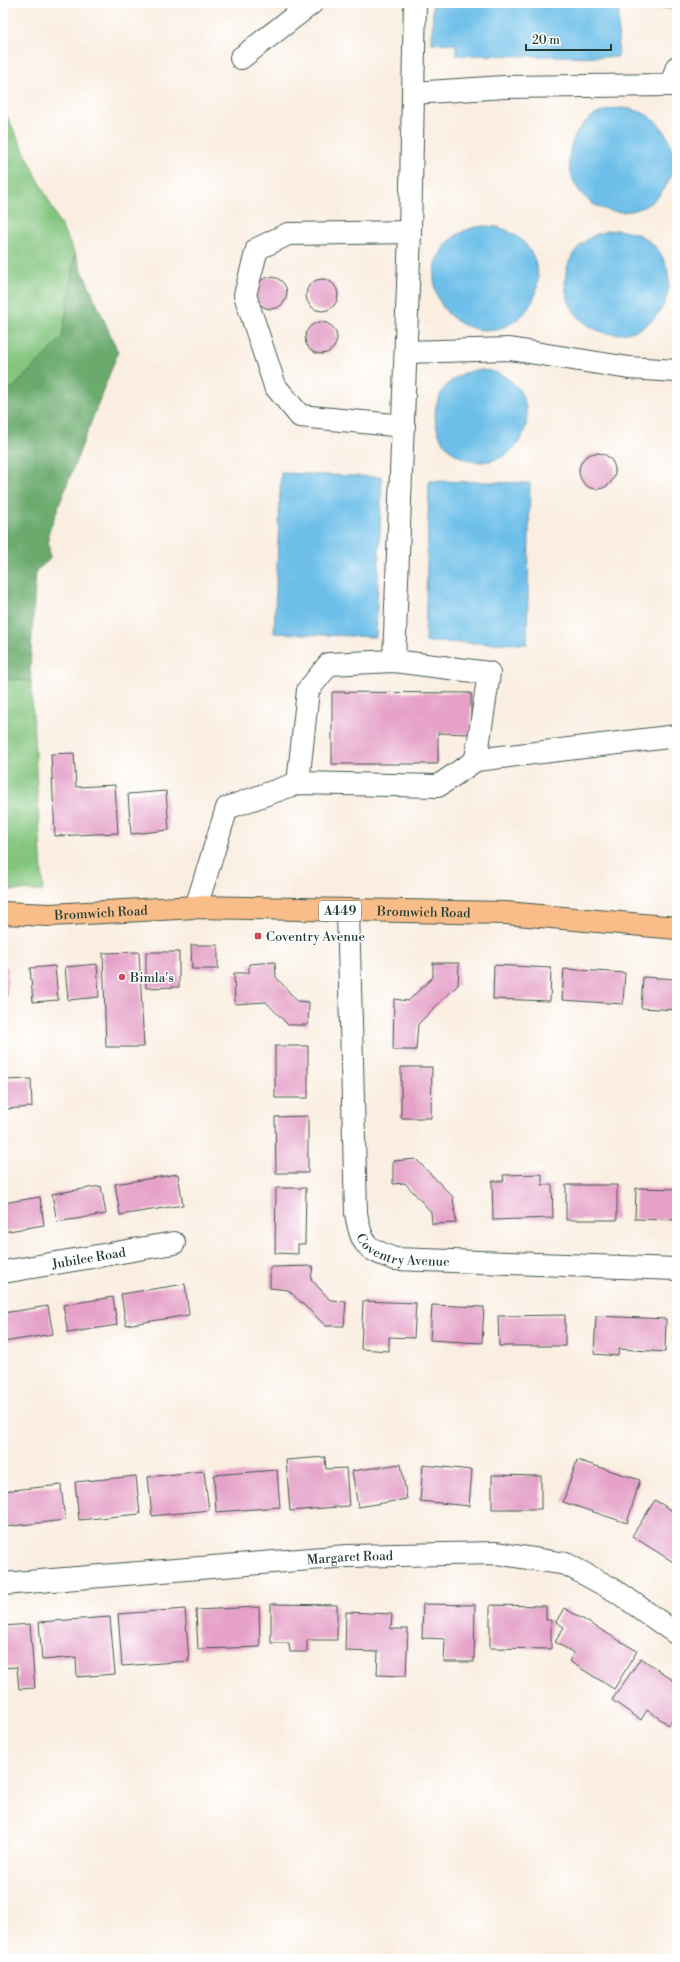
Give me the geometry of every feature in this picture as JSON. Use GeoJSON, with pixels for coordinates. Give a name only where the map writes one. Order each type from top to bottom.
{"type":"FeatureCollection","features":[{"type":"Feature","properties":{"kind":"main road","name":"Bromwich Road"},"geometry":{"type":"LineString","coordinates":[[3,913],[50,915],[196,907],[506,913],[677,928]]}},
{"type":"Feature","properties":{"kind":"street"},"geometry":{"type":"LineString","coordinates":[[241,58],[312,3]]}},
{"type":"Feature","properties":{"kind":"street"},"geometry":{"type":"LineString","coordinates":[[394,661],[404,426],[410,232],[414,3]]}},
{"type":"Feature","properties":{"kind":"street"},"geometry":{"type":"LineString","coordinates":[[413,93],[504,86],[671,85],[677,67]]}},
{"type":"Feature","properties":{"kind":"street"},"geometry":{"type":"LineString","coordinates":[[404,426],[300,416],[275,386],[245,295],[257,249],[288,234],[410,232]]}},
{"type":"Feature","properties":{"kind":"street"},"geometry":{"type":"LineString","coordinates":[[406,352],[510,349],[629,368],[677,372]]}},
{"type":"Feature","properties":{"kind":"street"},"geometry":{"type":"LineString","coordinates":[[298,783],[308,690],[330,664],[394,661],[490,673],[476,760]]}},
{"type":"Feature","properties":{"kind":"street"},"geometry":{"type":"LineString","coordinates":[[196,907],[227,808],[298,783],[438,786],[476,760],[677,736]]}},
{"type":"Feature","properties":{"kind":"street","name":"Coventry Avenue"},"geometry":{"type":"LineString","coordinates":[[348,911],[356,1213],[361,1236],[374,1251],[395,1259],[677,1269]]}},
{"type":"Feature","properties":{"kind":"street","name":"Jubilee Road"},"geometry":{"type":"LineString","coordinates":[[3,1272],[174,1243]]}},
{"type":"Feature","properties":{"kind":"street","name":"Margaret Road"},"geometry":{"type":"LineString","coordinates":[[3,1584],[347,1556],[496,1553],[566,1564],[616,1591],[677,1634]]}},
{"type":"Feature","properties":{"kind":"green space"},"geometry":{"type":"Polygon","coordinates":[[[655,3],[677,3],[677,8],[655,8],[655,3]]]}},
{"type":"Feature","properties":{"kind":"green space"},"geometry":{"type":"Polygon","coordinates":[[[3,108],[75,254],[62,338],[13,388],[3,390],[3,108]]]}},
{"type":"Feature","properties":{"kind":"green space"},"geometry":{"type":"Polygon","coordinates":[[[75,254],[118,352],[48,534],[50,559],[36,571],[30,669],[31,682],[3,678],[3,390],[13,388],[62,338],[75,254]]]}},
{"type":"Feature","properties":{"kind":"green space"},"geometry":{"type":"Polygon","coordinates":[[[3,678],[31,682],[43,891],[3,890],[3,678]]]}},
{"type":"Feature","properties":{"kind":"water"},"geometry":{"type":"Polygon","coordinates":[[[433,3],[619,3],[618,57],[456,55],[456,44],[432,43],[433,3]]]}},
{"type":"Feature","properties":{"kind":"water"},"geometry":{"type":"Polygon","coordinates":[[[621,108],[641,112],[658,123],[669,140],[673,160],[669,180],[658,197],[641,208],[621,212],[601,208],[584,197],[573,180],[569,160],[573,140],[584,123],[601,112],[621,108]]]}},
{"type":"Feature","properties":{"kind":"water"},"geometry":{"type":"Polygon","coordinates":[[[486,226],[506,230],[523,241],[534,258],[538,278],[534,298],[523,315],[506,326],[486,330],[466,326],[449,315],[438,298],[434,278],[438,258],[449,241],[466,230],[486,226]]]}},
{"type":"Feature","properties":{"kind":"water"},"geometry":{"type":"Polygon","coordinates":[[[617,230],[637,234],[654,245],[665,262],[669,282],[665,302],[654,319],[637,330],[617,334],[597,330],[580,319],[569,302],[565,282],[569,262],[580,245],[597,234],[617,230]]]}},
{"type":"Feature","properties":{"kind":"water"},"geometry":{"type":"Polygon","coordinates":[[[481,370],[498,374],[513,384],[523,399],[527,416],[523,433],[513,448],[498,458],[481,462],[464,458],[449,448],[439,433],[435,416],[439,399],[449,384],[464,374],[481,370]]]}},
{"type":"Feature","properties":{"kind":"water"},"geometry":{"type":"Polygon","coordinates":[[[281,473],[382,477],[376,637],[274,633],[281,473]]]}},
{"type":"Feature","properties":{"kind":"water"},"geometry":{"type":"Polygon","coordinates":[[[429,481],[530,483],[527,644],[425,642],[429,481]]]}},
{"type":"Feature","properties":{"kind":"building"},"geometry":{"type":"Polygon","coordinates":[[[268,277],[274,277],[284,284],[287,293],[286,299],[280,306],[274,309],[268,309],[258,302],[255,296],[255,290],[262,280],[268,277]]]}},
{"type":"Feature","properties":{"kind":"building"},"geometry":{"type":"Polygon","coordinates":[[[319,279],[325,279],[335,286],[338,295],[337,301],[331,308],[325,311],[319,311],[309,304],[306,298],[306,292],[313,282],[319,279]]]}},
{"type":"Feature","properties":{"kind":"building"},"geometry":{"type":"Polygon","coordinates":[[[318,322],[324,322],[334,329],[337,338],[336,344],[330,351],[324,354],[318,354],[308,347],[305,341],[305,335],[312,325],[318,322]]]}},
{"type":"Feature","properties":{"kind":"building"},"geometry":{"type":"Polygon","coordinates":[[[601,453],[610,458],[614,464],[614,478],[610,484],[601,489],[593,489],[584,484],[580,478],[579,467],[584,458],[590,454],[601,453]]]}},
{"type":"Feature","properties":{"kind":"building"},"geometry":{"type":"Polygon","coordinates":[[[332,692],[471,693],[471,734],[438,733],[438,764],[332,764],[332,692]]]}},
{"type":"Feature","properties":{"kind":"building"},"geometry":{"type":"Polygon","coordinates":[[[74,753],[76,787],[115,785],[118,833],[55,836],[51,754],[74,753]]]}},
{"type":"Feature","properties":{"kind":"building"},"geometry":{"type":"Polygon","coordinates":[[[166,791],[169,830],[131,834],[128,794],[166,791]]]}},
{"type":"Feature","properties":{"kind":"building"},"geometry":{"type":"Polygon","coordinates":[[[191,945],[218,945],[218,969],[192,969],[191,945]]]}},
{"type":"Feature","properties":{"kind":"building","name":"Bimla's"},"geometry":{"type":"Polygon","coordinates":[[[139,952],[144,1047],[106,1047],[103,953],[139,952]]]}},
{"type":"Feature","properties":{"kind":"building"},"geometry":{"type":"Polygon","coordinates":[[[146,952],[179,952],[179,987],[146,988],[146,952]]]}},
{"type":"Feature","properties":{"kind":"building"},"geometry":{"type":"Polygon","coordinates":[[[275,962],[276,977],[297,1001],[309,1002],[308,1025],[288,1025],[266,1002],[235,1004],[234,973],[249,973],[249,964],[275,962]]]}},
{"type":"Feature","properties":{"kind":"building"},"geometry":{"type":"Polygon","coordinates":[[[433,963],[459,963],[458,985],[418,1024],[416,1050],[393,1050],[394,999],[408,1001],[433,977],[433,963]]]}},
{"type":"Feature","properties":{"kind":"building"},"geometry":{"type":"Polygon","coordinates":[[[97,964],[99,997],[68,1000],[65,967],[97,964]]]}},
{"type":"Feature","properties":{"kind":"building"},"geometry":{"type":"Polygon","coordinates":[[[494,965],[551,968],[550,1001],[493,999],[494,965]]]}},
{"type":"Feature","properties":{"kind":"building"},"geometry":{"type":"Polygon","coordinates":[[[55,966],[58,1000],[33,1002],[30,968],[55,966]]]}},
{"type":"Feature","properties":{"kind":"building"},"geometry":{"type":"Polygon","coordinates":[[[3,967],[8,967],[7,997],[3,997],[3,967]]]}},
{"type":"Feature","properties":{"kind":"building"},"geometry":{"type":"Polygon","coordinates":[[[564,969],[625,973],[623,1004],[562,1000],[564,969]]]}},
{"type":"Feature","properties":{"kind":"building"},"geometry":{"type":"Polygon","coordinates":[[[643,977],[677,979],[677,1010],[641,1008],[643,977]]]}},
{"type":"Feature","properties":{"kind":"building"},"geometry":{"type":"Polygon","coordinates":[[[275,1046],[308,1046],[308,1098],[275,1098],[275,1046]]]}},
{"type":"Feature","properties":{"kind":"building"},"geometry":{"type":"Polygon","coordinates":[[[401,1067],[432,1067],[431,1118],[401,1118],[401,1067]]]}},
{"type":"Feature","properties":{"kind":"building"},"geometry":{"type":"Polygon","coordinates":[[[31,1079],[32,1107],[6,1109],[4,1080],[31,1079]]]}},
{"type":"Feature","properties":{"kind":"building"},"geometry":{"type":"Polygon","coordinates":[[[308,1116],[308,1173],[276,1173],[275,1117],[308,1116]]]}},
{"type":"Feature","properties":{"kind":"building"},"geometry":{"type":"Polygon","coordinates":[[[416,1159],[453,1197],[456,1223],[432,1224],[431,1212],[405,1183],[393,1184],[393,1161],[416,1159]]]}},
{"type":"Feature","properties":{"kind":"building"},"geometry":{"type":"Polygon","coordinates":[[[178,1174],[183,1205],[120,1215],[115,1184],[178,1174]]]}},
{"type":"Feature","properties":{"kind":"building"},"geometry":{"type":"Polygon","coordinates":[[[542,1174],[542,1185],[552,1185],[553,1218],[493,1220],[492,1181],[504,1181],[503,1175],[542,1174]]]}},
{"type":"Feature","properties":{"kind":"building"},"geometry":{"type":"Polygon","coordinates":[[[566,1185],[617,1185],[617,1220],[566,1220],[566,1185]]]}},
{"type":"Feature","properties":{"kind":"building"},"geometry":{"type":"Polygon","coordinates":[[[101,1186],[106,1214],[57,1222],[52,1194],[101,1186]]]}},
{"type":"Feature","properties":{"kind":"building"},"geometry":{"type":"Polygon","coordinates":[[[276,1188],[306,1188],[305,1244],[298,1244],[298,1254],[275,1253],[276,1188]]]}},
{"type":"Feature","properties":{"kind":"building"},"geometry":{"type":"Polygon","coordinates":[[[636,1188],[677,1189],[677,1220],[635,1219],[636,1188]]]}},
{"type":"Feature","properties":{"kind":"building"},"geometry":{"type":"Polygon","coordinates":[[[40,1197],[44,1225],[3,1232],[3,1203],[40,1197]]]}},
{"type":"Feature","properties":{"kind":"building"},"geometry":{"type":"Polygon","coordinates":[[[313,1266],[311,1279],[330,1300],[346,1301],[344,1326],[326,1326],[288,1290],[270,1288],[270,1267],[313,1266]]]}},
{"type":"Feature","properties":{"kind":"building"},"geometry":{"type":"Polygon","coordinates":[[[185,1284],[189,1315],[126,1325],[121,1294],[185,1284]]]}},
{"type":"Feature","properties":{"kind":"building"},"geometry":{"type":"Polygon","coordinates":[[[113,1297],[117,1325],[68,1333],[63,1305],[113,1297]]]}},
{"type":"Feature","properties":{"kind":"building"},"geometry":{"type":"Polygon","coordinates":[[[363,1301],[416,1303],[414,1338],[389,1337],[389,1351],[361,1349],[363,1301]]]}},
{"type":"Feature","properties":{"kind":"building"},"geometry":{"type":"Polygon","coordinates":[[[432,1305],[484,1307],[482,1343],[430,1340],[432,1305]]]}},
{"type":"Feature","properties":{"kind":"building"},"geometry":{"type":"Polygon","coordinates":[[[48,1306],[53,1334],[3,1342],[3,1313],[48,1306]]]}},
{"type":"Feature","properties":{"kind":"building"},"geometry":{"type":"Polygon","coordinates":[[[675,1313],[677,1313],[677,1347],[674,1347],[675,1313]]]}},
{"type":"Feature","properties":{"kind":"building"},"geometry":{"type":"Polygon","coordinates":[[[565,1315],[565,1346],[499,1346],[498,1316],[565,1315]]]}},
{"type":"Feature","properties":{"kind":"building"},"geometry":{"type":"Polygon","coordinates":[[[596,1316],[666,1319],[665,1352],[619,1349],[618,1356],[594,1354],[596,1316]]]}},
{"type":"Feature","properties":{"kind":"building"},"geometry":{"type":"Polygon","coordinates":[[[325,1457],[326,1469],[346,1468],[349,1506],[290,1511],[286,1460],[325,1457]]]}},
{"type":"Feature","properties":{"kind":"building"},"geometry":{"type":"Polygon","coordinates":[[[577,1460],[640,1480],[627,1523],[563,1502],[577,1460]]]}},
{"type":"Feature","properties":{"kind":"building"},"geometry":{"type":"Polygon","coordinates":[[[401,1464],[407,1499],[358,1507],[352,1471],[401,1464]]]}},
{"type":"Feature","properties":{"kind":"building"},"geometry":{"type":"Polygon","coordinates":[[[423,1465],[472,1470],[469,1506],[420,1501],[423,1465]]]}},
{"type":"Feature","properties":{"kind":"building"},"geometry":{"type":"Polygon","coordinates":[[[277,1470],[280,1507],[216,1512],[214,1475],[277,1470]]]}},
{"type":"Feature","properties":{"kind":"building"},"geometry":{"type":"Polygon","coordinates":[[[204,1471],[209,1510],[152,1516],[148,1477],[204,1471]]]}},
{"type":"Feature","properties":{"kind":"building"},"geometry":{"type":"Polygon","coordinates":[[[492,1475],[541,1476],[541,1509],[492,1509],[492,1475]]]}},
{"type":"Feature","properties":{"kind":"building"},"geometry":{"type":"Polygon","coordinates":[[[136,1476],[140,1514],[79,1520],[75,1482],[136,1476]]]}},
{"type":"Feature","properties":{"kind":"building"},"geometry":{"type":"Polygon","coordinates":[[[61,1485],[65,1520],[4,1527],[3,1491],[61,1485]]]}},
{"type":"Feature","properties":{"kind":"building"},"geometry":{"type":"Polygon","coordinates":[[[655,1500],[677,1514],[677,1557],[673,1562],[632,1536],[655,1500]]]}},
{"type":"Feature","properties":{"kind":"building"},"geometry":{"type":"Polygon","coordinates":[[[271,1604],[337,1605],[337,1640],[307,1640],[307,1652],[290,1652],[289,1643],[271,1643],[271,1604]]]}},
{"type":"Feature","properties":{"kind":"building"},"geometry":{"type":"Polygon","coordinates":[[[423,1604],[475,1605],[474,1662],[444,1662],[445,1639],[422,1638],[423,1604]]]}},
{"type":"Feature","properties":{"kind":"building"},"geometry":{"type":"Polygon","coordinates":[[[490,1605],[546,1606],[546,1620],[551,1620],[551,1649],[490,1648],[490,1605]]]}},
{"type":"Feature","properties":{"kind":"building"},"geometry":{"type":"Polygon","coordinates":[[[259,1607],[260,1647],[198,1649],[196,1610],[259,1607]]]}},
{"type":"Feature","properties":{"kind":"building"},"geometry":{"type":"Polygon","coordinates":[[[564,1608],[637,1651],[614,1689],[569,1661],[574,1653],[555,1642],[564,1627],[556,1622],[564,1608]]]}},
{"type":"Feature","properties":{"kind":"building"},"geometry":{"type":"Polygon","coordinates":[[[185,1609],[189,1661],[122,1666],[118,1614],[185,1609]]]}},
{"type":"Feature","properties":{"kind":"building"},"geometry":{"type":"Polygon","coordinates":[[[346,1612],[392,1614],[391,1629],[408,1629],[406,1676],[377,1675],[378,1652],[345,1651],[346,1612]]]}},
{"type":"Feature","properties":{"kind":"building"},"geometry":{"type":"Polygon","coordinates":[[[110,1617],[115,1674],[77,1677],[76,1657],[42,1660],[39,1622],[110,1617]]]}},
{"type":"Feature","properties":{"kind":"building"},"geometry":{"type":"Polygon","coordinates":[[[30,1624],[35,1688],[19,1689],[17,1667],[3,1668],[3,1626],[30,1624]]]}},
{"type":"Feature","properties":{"kind":"building"},"geometry":{"type":"Polygon","coordinates":[[[641,1658],[677,1683],[677,1714],[669,1725],[647,1710],[641,1720],[612,1700],[641,1658]]]}},
{"type":"Feature","properties":{"kind":"place","name":"Coventry Avenue"},"geometry":{"type":"Point","coordinates":[258,936]}},
{"type":"Feature","properties":{"kind":"place","name":"Bimla's"},"geometry":{"type":"Point","coordinates":[122,977]}}]}
